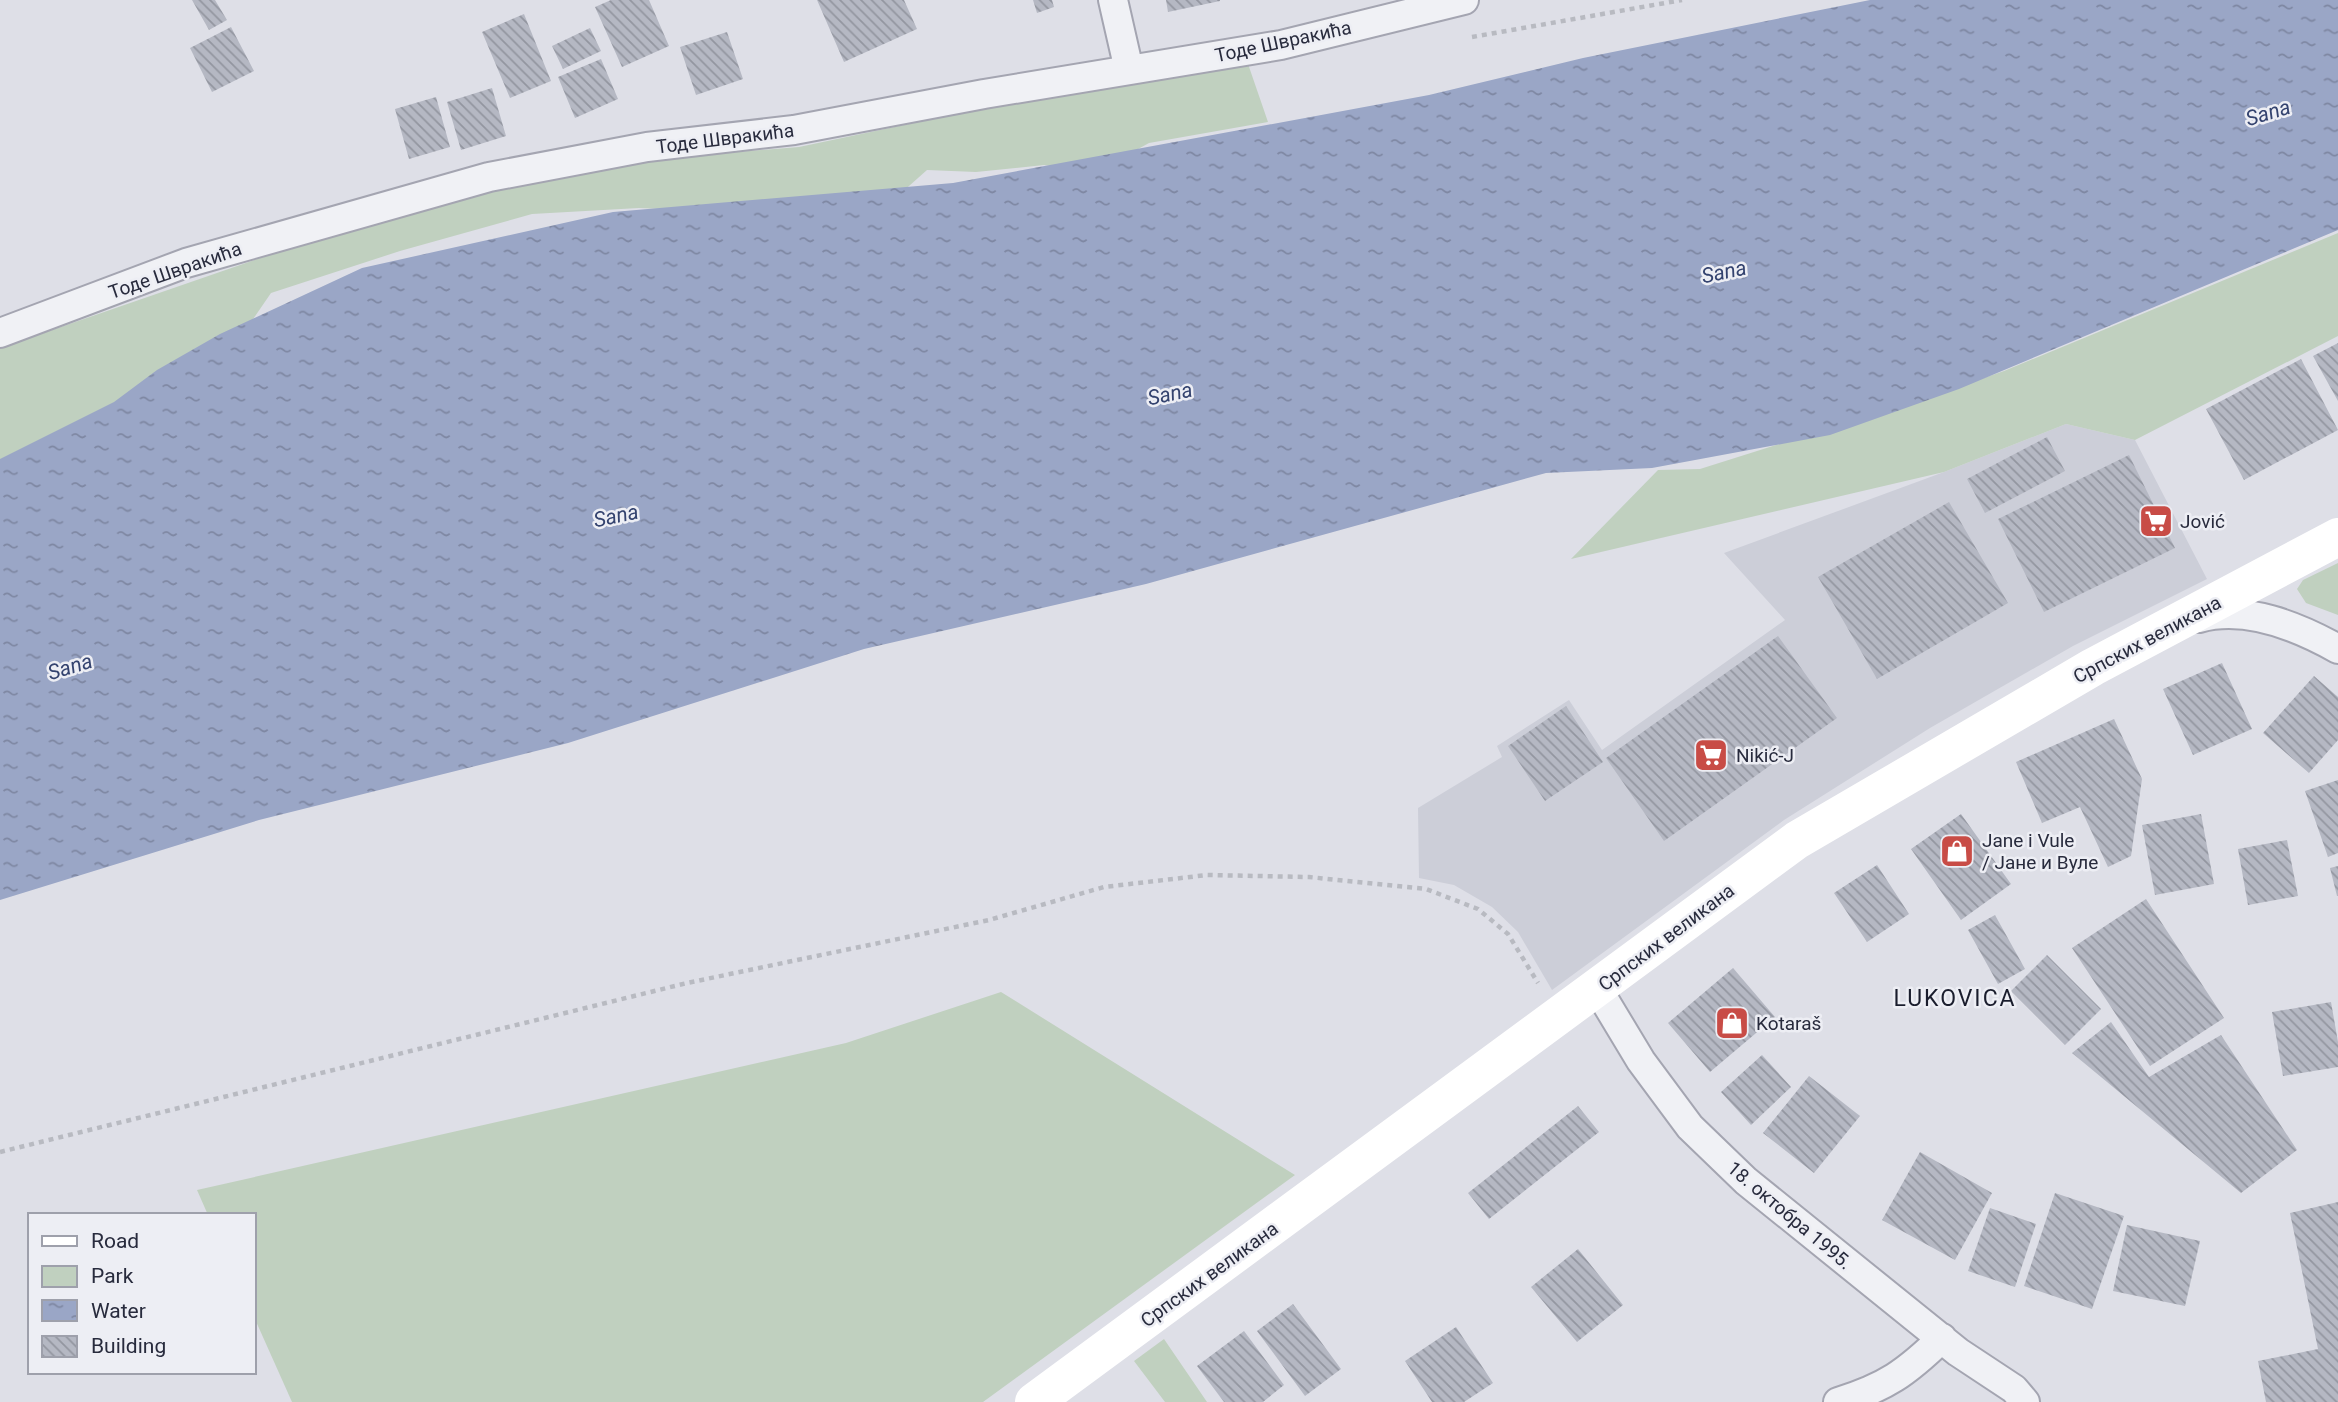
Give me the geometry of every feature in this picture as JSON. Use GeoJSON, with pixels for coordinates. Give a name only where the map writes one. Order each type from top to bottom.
{"type":"FeatureCollection","features":[{"type":"Feature","properties":{"kind":"main road","name":"Српских великана"},"geometry":{"type":"LineString","coordinates":[[1034,1402],[1797,840],[2093,667],[2338,537]]}},
{"type":"Feature","properties":{"kind":"street"},"geometry":{"type":"LineString","coordinates":[[1113,0],[1129,70]]}},
{"type":"Feature","properties":{"kind":"street","name":"Тоде Швракића"},"geometry":{"type":"LineString","coordinates":[[0,333],[186,263],[489,177],[647,147],[794,130],[1281,45],[1465,0]]}},
{"type":"Feature","properties":{"kind":"street"},"geometry":{"type":"LineString","coordinates":[[2176,624],[2232,612],[2290,626],[2338,649]]}},
{"type":"Feature","properties":{"kind":"street","name":"18. октобра 1995."},"geometry":{"type":"LineString","coordinates":[[1597,988],[1641,1061],[1690,1127],[1746,1181],[1942,1338],[2014,1389],[2025,1402]]}},
{"type":"Feature","properties":{"kind":"street"},"geometry":{"type":"LineString","coordinates":[[1838,1402],[1876,1390],[1902,1374],[1942,1338]]}},
{"type":"Feature","properties":{"kind":"path"},"geometry":{"type":"LineString","coordinates":[[1472,37],[1682,0]]}},
{"type":"Feature","properties":{"kind":"path"},"geometry":{"type":"LineString","coordinates":[[0,1152],[687,983],[989,920],[1104,887],[1208,875],[1309,877],[1426,889],[1478,909],[1508,934],[1560,1016]]}},
{"type":"Feature","properties":{"kind":"shaded area"},"geometry":{"type":"Polygon","coordinates":[[[2066,424],[2135,440],[2207,579],[2073,646],[1930,728],[1784,820],[1552,990],[1518,932],[1492,907],[1454,885],[1419,878],[1418,808],[1502,757],[1497,746],[1569,700],[1602,750],[1785,620],[1724,553],[2066,424]]]}},
{"type":"Feature","properties":{"kind":"green space"},"geometry":{"type":"Polygon","coordinates":[[[1247,61],[1268,122],[1149,143],[1109,165],[1083,171],[1044,165],[976,172],[927,170],[873,218],[639,208],[532,214],[400,251],[271,293],[227,357],[0,467],[0,348],[286,249],[421,206],[562,172],[688,156],[799,147],[980,109],[1247,61]]]}},
{"type":"Feature","properties":{"kind":"green space"},"geometry":{"type":"Polygon","coordinates":[[[2338,233],[2338,336],[2135,440],[2066,424],[1944,472],[1571,559],[1658,470],[1700,469],[2004,371],[2338,233]]]}},
{"type":"Feature","properties":{"kind":"green space"},"geometry":{"type":"Polygon","coordinates":[[[2338,563],[2338,615],[2306,603],[2297,589],[2303,580],[2338,563]]]}},
{"type":"Feature","properties":{"kind":"green space"},"geometry":{"type":"Polygon","coordinates":[[[1001,992],[1295,1175],[983,1402],[292,1402],[256,1321],[256,1213],[207,1213],[197,1190],[846,1043],[1001,992]]]}},
{"type":"Feature","properties":{"kind":"green space"},"geometry":{"type":"Polygon","coordinates":[[[1164,1339],[1207,1402],[1165,1402],[1134,1361],[1164,1339]]]}},
{"type":"Feature","properties":{"kind":"water","name":"Sana"},"geometry":{"type":"Polygon","coordinates":[[[1870,0],[2338,0],[2338,230],[1959,389],[1830,435],[1652,468],[1546,473],[1146,584],[864,649],[568,743],[259,820],[0,900],[0,459],[114,402],[157,370],[220,334],[362,268],[613,212],[953,183],[1429,95],[1583,58],[1870,0]]]}},
{"type":"Feature","properties":{"kind":"building"},"geometry":{"type":"Polygon","coordinates":[[[192,0],[215,0],[227,20],[209,30],[192,0]]]}},
{"type":"Feature","properties":{"kind":"building"},"geometry":{"type":"Polygon","coordinates":[[[611,0],[649,0],[669,46],[622,67],[595,7],[611,0]]]}},
{"type":"Feature","properties":{"kind":"building"},"geometry":{"type":"Polygon","coordinates":[[[817,0],[904,0],[917,29],[844,62],[817,0]]]}},
{"type":"Feature","properties":{"kind":"building"},"geometry":{"type":"Polygon","coordinates":[[[1033,0],[1052,0],[1054,7],[1037,13],[1033,0]]]}},
{"type":"Feature","properties":{"kind":"building"},"geometry":{"type":"Polygon","coordinates":[[[1166,0],[1220,0],[1220,1],[1168,12],[1166,0]]]}},
{"type":"Feature","properties":{"kind":"building"},"geometry":{"type":"Polygon","coordinates":[[[524,14],[551,81],[510,98],[482,32],[524,14]]]}},
{"type":"Feature","properties":{"kind":"building"},"geometry":{"type":"Polygon","coordinates":[[[231,27],[254,71],[212,92],[190,48],[231,27]]]}},
{"type":"Feature","properties":{"kind":"building"},"geometry":{"type":"Polygon","coordinates":[[[590,28],[601,51],[563,69],[552,46],[590,28]]]}},
{"type":"Feature","properties":{"kind":"building"},"geometry":{"type":"Polygon","coordinates":[[[727,32],[743,79],[696,95],[680,47],[727,32]]]}},
{"type":"Feature","properties":{"kind":"building"},"geometry":{"type":"Polygon","coordinates":[[[601,59],[618,99],[575,118],[558,77],[601,59]]]}},
{"type":"Feature","properties":{"kind":"building"},"geometry":{"type":"Polygon","coordinates":[[[492,88],[506,136],[461,150],[447,102],[492,88]]]}},
{"type":"Feature","properties":{"kind":"building"},"geometry":{"type":"Polygon","coordinates":[[[436,97],[450,147],[409,159],[395,109],[436,97]]]}},
{"type":"Feature","properties":{"kind":"building"},"geometry":{"type":"Polygon","coordinates":[[[2338,343],[2338,401],[2313,356],[2338,343]]]}},
{"type":"Feature","properties":{"kind":"building"},"geometry":{"type":"Polygon","coordinates":[[[2301,359],[2338,430],[2244,480],[2206,409],[2301,359]]]}},
{"type":"Feature","properties":{"kind":"building"},"geometry":{"type":"Polygon","coordinates":[[[2047,437],[2065,471],[1985,513],[1967,479],[2047,437]]]}},
{"type":"Feature","properties":{"kind":"building"},"geometry":{"type":"Polygon","coordinates":[[[2129,455],[2175,548],[2044,612],[1998,519],[2129,455]]]}},
{"type":"Feature","properties":{"kind":"building"},"geometry":{"type":"Polygon","coordinates":[[[1949,502],[2008,603],[1877,679],[1818,577],[1949,502]]]}},
{"type":"Feature","properties":{"kind":"building"},"geometry":{"type":"Polygon","coordinates":[[[1778,636],[1837,718],[1664,841],[1606,758],[1778,636]]]}},
{"type":"Feature","properties":{"kind":"building"},"geometry":{"type":"Polygon","coordinates":[[[2222,663],[2252,729],[2193,755],[2163,689],[2222,663]]]}},
{"type":"Feature","properties":{"kind":"building"},"geometry":{"type":"Polygon","coordinates":[[[2314,676],[2338,697],[2338,740],[2309,773],[2263,733],[2314,676]]]}},
{"type":"Feature","properties":{"kind":"building"},"geometry":{"type":"Polygon","coordinates":[[[1566,706],[1603,762],[1545,801],[1508,746],[1566,706]]]}},
{"type":"Feature","properties":{"kind":"building"},"geometry":{"type":"Polygon","coordinates":[[[2114,719],[2142,779],[2131,856],[2108,867],[2080,807],[2042,823],[2016,762],[2114,719]]]}},
{"type":"Feature","properties":{"kind":"building"},"geometry":{"type":"Polygon","coordinates":[[[2338,780],[2338,853],[2328,857],[2305,791],[2338,780]]]}},
{"type":"Feature","properties":{"kind":"building"},"geometry":{"type":"Polygon","coordinates":[[[1961,814],[2011,884],[1961,920],[1911,849],[1961,814]]]}},
{"type":"Feature","properties":{"kind":"building"},"geometry":{"type":"Polygon","coordinates":[[[2201,814],[2214,884],[2155,895],[2142,825],[2201,814]]]}},
{"type":"Feature","properties":{"kind":"building"},"geometry":{"type":"Polygon","coordinates":[[[2287,840],[2298,896],[2248,905],[2238,849],[2287,840]]]}},
{"type":"Feature","properties":{"kind":"building"},"geometry":{"type":"Polygon","coordinates":[[[1877,865],[1909,914],[1867,942],[1834,893],[1877,865]]]}},
{"type":"Feature","properties":{"kind":"building"},"geometry":{"type":"Polygon","coordinates":[[[2338,866],[2338,896],[2337,896],[2330,868],[2338,866]]]}},
{"type":"Feature","properties":{"kind":"building"},"geometry":{"type":"Polygon","coordinates":[[[2146,899],[2224,1018],[2150,1066],[2072,948],[2146,899]]]}},
{"type":"Feature","properties":{"kind":"building"},"geometry":{"type":"Polygon","coordinates":[[[1995,915],[2025,969],[1998,984],[1968,930],[1995,915]]]}},
{"type":"Feature","properties":{"kind":"building"},"geometry":{"type":"Polygon","coordinates":[[[2047,955],[2101,1009],[2065,1045],[2011,991],[2047,955]]]}},
{"type":"Feature","properties":{"kind":"building"},"geometry":{"type":"Polygon","coordinates":[[[1733,968],[1775,1017],[1710,1072],[1668,1023],[1733,968]]]}},
{"type":"Feature","properties":{"kind":"building"},"geometry":{"type":"Polygon","coordinates":[[[2331,1002],[2338,1042],[2338,1067],[2283,1076],[2272,1012],[2331,1002]]]}},
{"type":"Feature","properties":{"kind":"building"},"geometry":{"type":"Polygon","coordinates":[[[2111,1022],[2149,1077],[2221,1035],[2297,1150],[2241,1193],[2072,1053],[2111,1022]]]}},
{"type":"Feature","properties":{"kind":"building"},"geometry":{"type":"Polygon","coordinates":[[[1762,1055],[1791,1087],[1751,1125],[1721,1092],[1762,1055]]]}},
{"type":"Feature","properties":{"kind":"building"},"geometry":{"type":"Polygon","coordinates":[[[1809,1076],[1860,1116],[1814,1173],[1763,1133],[1809,1076]]]}},
{"type":"Feature","properties":{"kind":"building"},"geometry":{"type":"Polygon","coordinates":[[[1578,1106],[1599,1132],[1489,1219],[1468,1193],[1578,1106]]]}},
{"type":"Feature","properties":{"kind":"building"},"geometry":{"type":"Polygon","coordinates":[[[1920,1152],[1992,1193],[1955,1260],[1882,1220],[1920,1152]]]}},
{"type":"Feature","properties":{"kind":"building"},"geometry":{"type":"Polygon","coordinates":[[[2055,1193],[2124,1216],[2092,1309],[2024,1286],[2055,1193]]]}},
{"type":"Feature","properties":{"kind":"building"},"geometry":{"type":"Polygon","coordinates":[[[2338,1202],[2338,1402],[2266,1402],[2258,1361],[2318,1349],[2290,1213],[2338,1202]]]}},
{"type":"Feature","properties":{"kind":"building"},"geometry":{"type":"Polygon","coordinates":[[[1990,1208],[2036,1224],[2015,1287],[1968,1271],[1990,1208]]]}},
{"type":"Feature","properties":{"kind":"building"},"geometry":{"type":"Polygon","coordinates":[[[2127,1225],[2200,1241],[2185,1306],[2113,1291],[2127,1225]]]}},
{"type":"Feature","properties":{"kind":"building"},"geometry":{"type":"Polygon","coordinates":[[[1578,1249],[1623,1305],[1577,1342],[1531,1287],[1578,1249]]]}},
{"type":"Feature","properties":{"kind":"building"},"geometry":{"type":"Polygon","coordinates":[[[1293,1304],[1341,1369],[1305,1396],[1257,1331],[1293,1304]]]}},
{"type":"Feature","properties":{"kind":"building"},"geometry":{"type":"Polygon","coordinates":[[[1456,1327],[1493,1383],[1464,1402],[1432,1402],[1405,1361],[1456,1327]]]}},
{"type":"Feature","properties":{"kind":"building"},"geometry":{"type":"Polygon","coordinates":[[[1244,1331],[1284,1385],[1263,1402],[1224,1402],[1197,1366],[1244,1331]]]}},
{"type":"Feature","properties":{"kind":"place","name":"Jović"},"geometry":{"type":"Point","coordinates":[2156,521]}},
{"type":"Feature","properties":{"kind":"place","name":"Nikić-J"},"geometry":{"type":"Point","coordinates":[1711,755]}},
{"type":"Feature","properties":{"kind":"place","name":"Jane i Vule / Јане и Вуле"},"geometry":{"type":"Point","coordinates":[1957,851]}},
{"type":"Feature","properties":{"kind":"place","name":"Kotaraš"},"geometry":{"type":"Point","coordinates":[1732,1023]}},
{"type":"Feature","properties":{"kind":"district","name":"LUKOVICA"},"geometry":{"type":"Point","coordinates":[1955,998]}}]}
